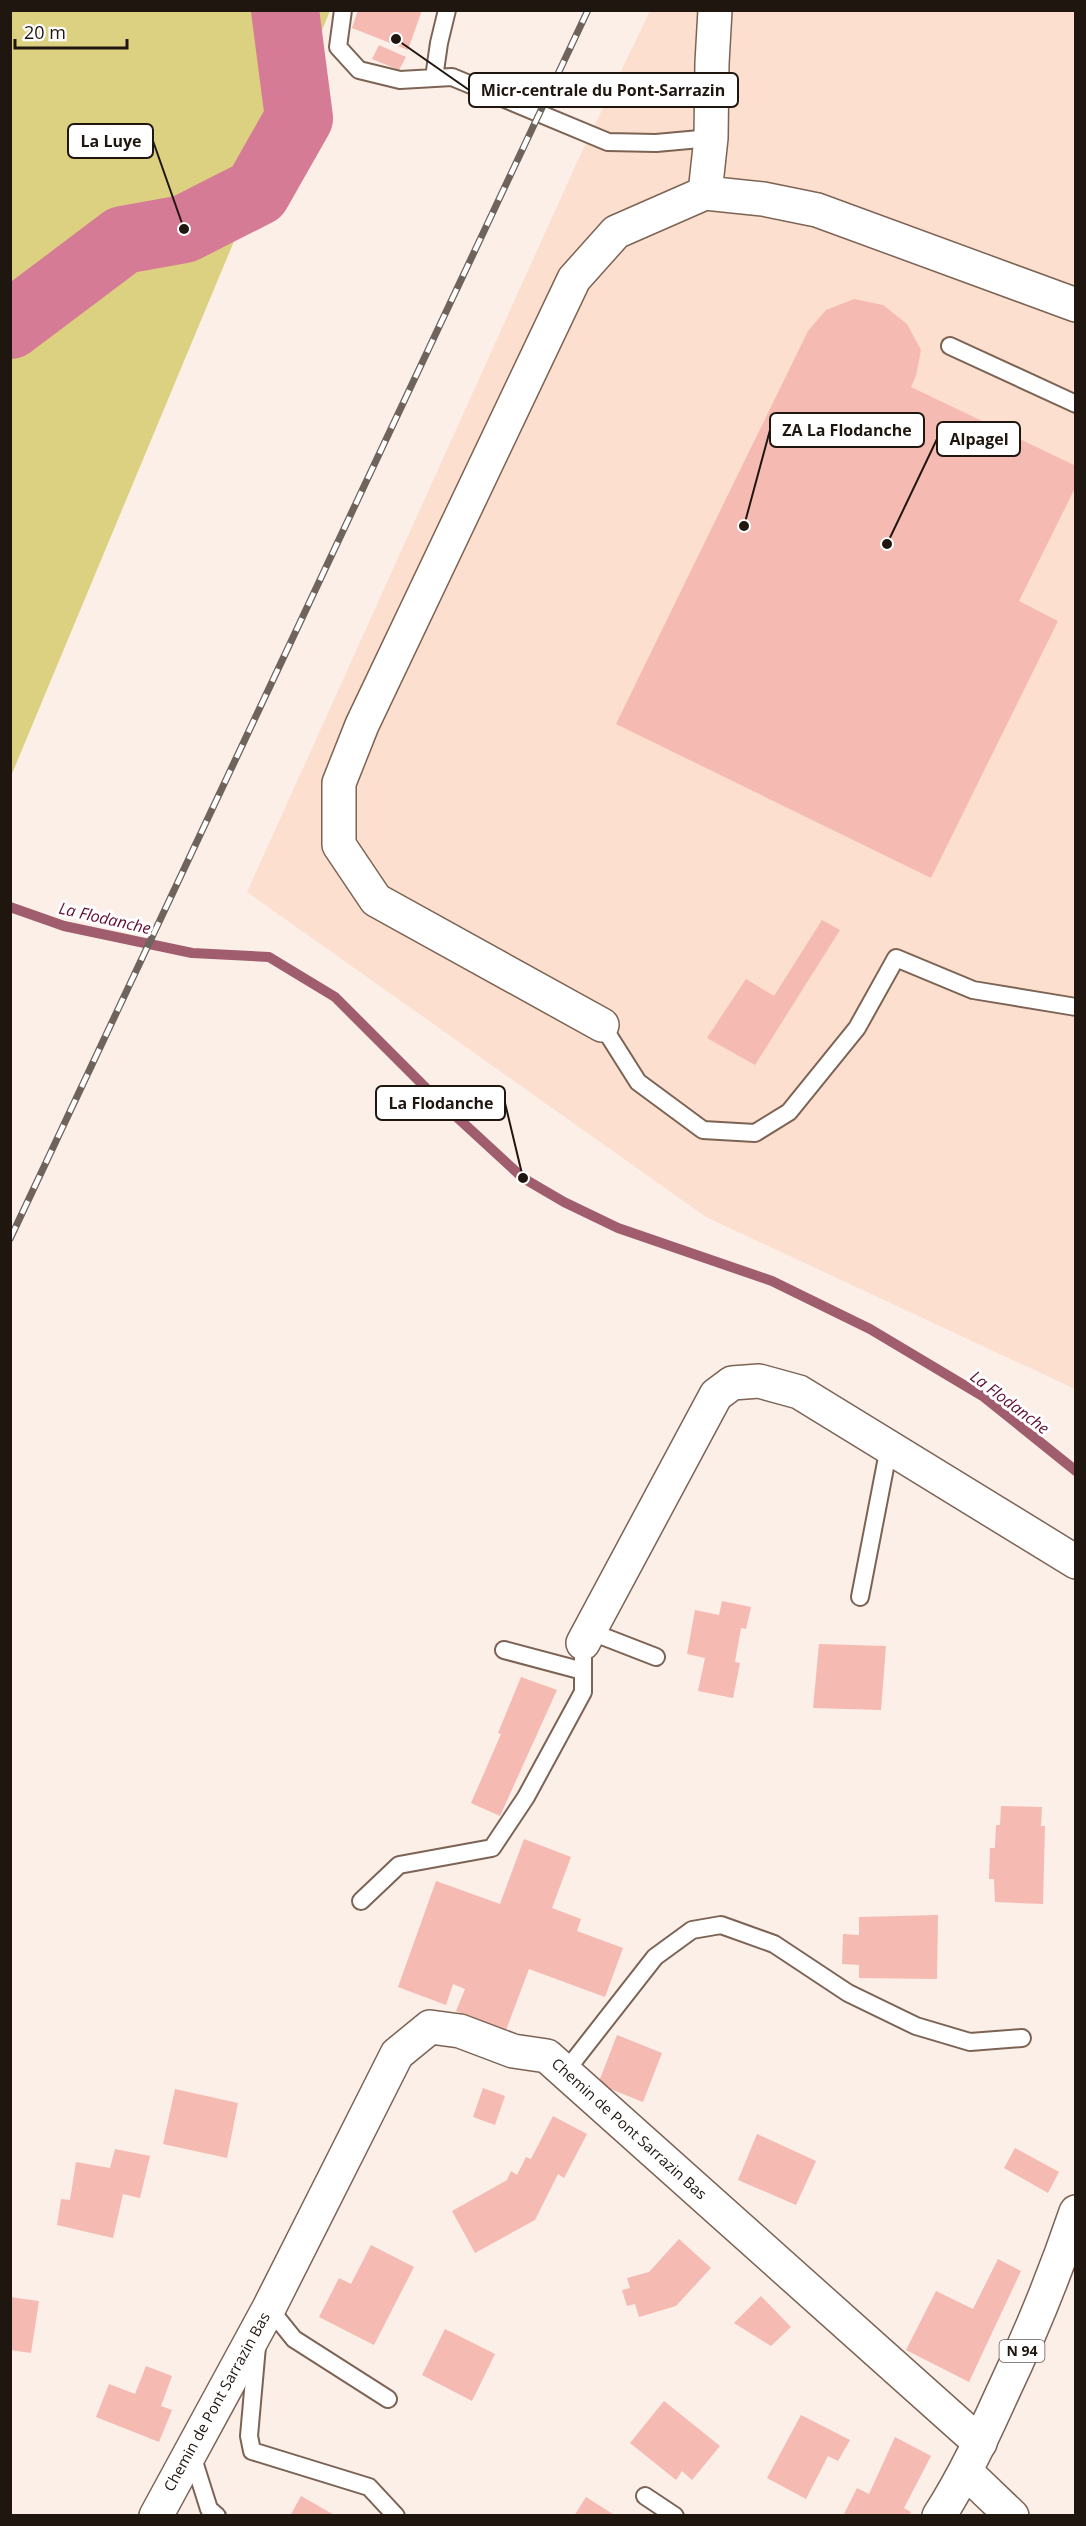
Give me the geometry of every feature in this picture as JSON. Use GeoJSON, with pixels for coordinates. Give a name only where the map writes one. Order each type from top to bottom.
{"type":"FeatureCollection","features":[{"type":"Feature","properties":{"kind":"street"},"geometry":{"type":"LineString","coordinates":[[705,193],[711,138],[715,10]]}},
{"type":"Feature","properties":{"kind":"street"},"geometry":{"type":"LineString","coordinates":[[602,1025],[376,900],[339,845],[339,783],[362,725],[574,279],[615,232],[705,193],[763,199],[817,210],[1076,305]]}},
{"type":"Feature","properties":{"kind":"street"},"geometry":{"type":"LineString","coordinates":[[585,1648],[716,1395],[732,1383],[759,1381],[799,1392],[1076,1562]]}},
{"type":"Feature","properties":{"kind":"street","name":"Chemin de Pont Sarrazin Bas"},"geometry":{"type":"LineString","coordinates":[[156,2516],[263,2318],[397,2054],[430,2027],[460,2031],[513,2051],[547,2056],[980,2443]]}},
{"type":"Feature","properties":{"kind":"street","name":"N 94"},"geometry":{"type":"LineString","coordinates":[[939,2516],[957,2491],[1023,2349],[1076,2212]]}},
{"type":"Feature","properties":{"kind":"street"},"geometry":{"type":"LineString","coordinates":[[957,2491],[1012,2516]]}},
{"type":"Feature","properties":{"kind":"lane"},"geometry":{"type":"LineString","coordinates":[[343,10],[338,47],[359,70],[400,80],[452,77],[608,142],[656,143],[711,138]]}},
{"type":"Feature","properties":{"kind":"lane"},"geometry":{"type":"LineString","coordinates":[[434,78],[447,10]]}},
{"type":"Feature","properties":{"kind":"lane"},"geometry":{"type":"LineString","coordinates":[[950,346],[1076,404]]}},
{"type":"Feature","properties":{"kind":"lane"},"geometry":{"type":"LineString","coordinates":[[602,1025],[638,1082],[703,1130],[755,1133],[789,1112],[857,1028],[896,958],[974,990],[1076,1007]]}},
{"type":"Feature","properties":{"kind":"lane"},"geometry":{"type":"LineString","coordinates":[[860,1597],[889,1447]]}},
{"type":"Feature","properties":{"kind":"lane"},"geometry":{"type":"LineString","coordinates":[[361,1901],[399,1865],[492,1848],[526,1797],[583,1692],[585,1648]]}},
{"type":"Feature","properties":{"kind":"lane"},"geometry":{"type":"LineString","coordinates":[[504,1650],[585,1648],[656,1657]]}},
{"type":"Feature","properties":{"kind":"lane"},"geometry":{"type":"LineString","coordinates":[[565,2072],[655,1957],[692,1930],[720,1925],[774,1944],[848,1993],[916,2026],[970,2042],[1022,2038]]}},
{"type":"Feature","properties":{"kind":"lane"},"geometry":{"type":"LineString","coordinates":[[388,2398],[263,2318],[249,2436],[252,2451],[369,2487],[396,2516]]}},
{"type":"Feature","properties":{"kind":"lane"},"geometry":{"type":"LineString","coordinates":[[191,2451],[210,2509],[217,2516]]}},
{"type":"Feature","properties":{"kind":"lane"},"geometry":{"type":"LineString","coordinates":[[645,2496],[675,2516]]}},
{"type":"Feature","properties":{"kind":"shaded area"},"geometry":{"type":"Polygon","coordinates":[[[10,11],[330,11],[11,776],[10,11]]]}},
{"type":"Feature","properties":{"kind":"shaded area"},"geometry":{"type":"Polygon","coordinates":[[[650,11],[1075,11],[1075,1389],[706,1217],[247,892],[578,160],[650,11]]]}},
{"type":"Feature","properties":{"kind":"building"},"geometry":{"type":"Polygon","coordinates":[[[358,10],[422,10],[408,50],[352,28],[358,10]]]}},
{"type":"Feature","properties":{"kind":"building"},"geometry":{"type":"Polygon","coordinates":[[[379,45],[406,57],[399,70],[372,59],[379,45]]]}},
{"type":"Feature","properties":{"kind":"building"},"geometry":{"type":"Polygon","coordinates":[[[854,299],[883,305],[907,324],[921,350],[916,376],[911,387],[1076,466],[1076,486],[1019,601],[1058,621],[931,878],[616,724],[808,331],[826,310],[854,299]]]}},
{"type":"Feature","properties":{"kind":"building"},"geometry":{"type":"Polygon","coordinates":[[[822,920],[840,930],[755,1065],[707,1038],[746,979],[774,996],[822,920]]]}},
{"type":"Feature","properties":{"kind":"building"},"geometry":{"type":"Polygon","coordinates":[[[722,1601],[751,1607],[746,1629],[741,1628],[735,1662],[740,1663],[733,1698],[698,1691],[705,1658],[687,1654],[695,1610],[719,1615],[722,1601]]]}},
{"type":"Feature","properties":{"kind":"building"},"geometry":{"type":"Polygon","coordinates":[[[819,1644],[886,1646],[881,1710],[813,1708],[819,1644]]]}},
{"type":"Feature","properties":{"kind":"building"},"geometry":{"type":"Polygon","coordinates":[[[521,1677],[557,1690],[500,1816],[471,1803],[501,1734],[498,1733],[521,1677]]]}},
{"type":"Feature","properties":{"kind":"building"},"geometry":{"type":"Polygon","coordinates":[[[1001,1806],[1042,1807],[1041,1826],[1045,1826],[1043,1904],[995,1902],[994,1879],[989,1879],[990,1848],[995,1848],[996,1825],[1000,1825],[1001,1806]]]}},
{"type":"Feature","properties":{"kind":"building"},"geometry":{"type":"Polygon","coordinates":[[[524,1839],[571,1857],[552,1908],[581,1919],[577,1931],[623,1948],[605,1997],[529,1969],[506,2030],[456,2011],[465,1989],[453,1984],[446,2005],[398,1987],[436,1881],[500,1904],[524,1839]]]}},
{"type":"Feature","properties":{"kind":"building"},"geometry":{"type":"Polygon","coordinates":[[[938,1915],[937,1979],[859,1978],[859,1965],[842,1964],[843,1934],[859,1935],[859,1917],[938,1915]]]}},
{"type":"Feature","properties":{"kind":"building"},"geometry":{"type":"Polygon","coordinates":[[[617,2035],[662,2053],[643,2102],[598,2084],[617,2035]]]}},
{"type":"Feature","properties":{"kind":"building"},"geometry":{"type":"Polygon","coordinates":[[[483,2088],[505,2096],[495,2125],[473,2117],[483,2088]]]}},
{"type":"Feature","properties":{"kind":"building"},"geometry":{"type":"Polygon","coordinates":[[[175,2089],[238,2103],[227,2158],[163,2144],[175,2089]]]}},
{"type":"Feature","properties":{"kind":"building"},"geometry":{"type":"Polygon","coordinates":[[[553,2116],[587,2134],[564,2178],[558,2174],[535,2220],[475,2253],[452,2211],[507,2180],[511,2171],[517,2175],[526,2157],[531,2159],[553,2116]]]}},
{"type":"Feature","properties":{"kind":"building"},"geometry":{"type":"Polygon","coordinates":[[[757,2134],[816,2161],[796,2205],[738,2180],[757,2134]]]}},
{"type":"Feature","properties":{"kind":"building"},"geometry":{"type":"Polygon","coordinates":[[[1015,2148],[1059,2172],[1048,2193],[1004,2168],[1015,2148]]]}},
{"type":"Feature","properties":{"kind":"building"},"geometry":{"type":"Polygon","coordinates":[[[115,2149],[150,2156],[140,2198],[123,2194],[113,2238],[57,2225],[61,2199],[70,2200],[76,2162],[110,2168],[115,2149]]]}},
{"type":"Feature","properties":{"kind":"building"},"geometry":{"type":"Polygon","coordinates":[[[679,2239],[711,2268],[676,2306],[639,2317],[635,2304],[627,2306],[622,2290],[630,2288],[627,2278],[649,2272],[679,2239]]]}},
{"type":"Feature","properties":{"kind":"building"},"geometry":{"type":"Polygon","coordinates":[[[371,2245],[414,2267],[374,2345],[319,2317],[339,2278],[351,2284],[371,2245]]]}},
{"type":"Feature","properties":{"kind":"building"},"geometry":{"type":"Polygon","coordinates":[[[998,2259],[1021,2271],[969,2382],[906,2350],[936,2291],[973,2309],[998,2259]]]}},
{"type":"Feature","properties":{"kind":"building"},"geometry":{"type":"Polygon","coordinates":[[[761,2296],[791,2327],[771,2346],[734,2323],[761,2296]]]}},
{"type":"Feature","properties":{"kind":"building"},"geometry":{"type":"Polygon","coordinates":[[[10,2297],[39,2301],[31,2353],[10,2350],[10,2297]]]}},
{"type":"Feature","properties":{"kind":"building"},"geometry":{"type":"Polygon","coordinates":[[[445,2329],[495,2354],[472,2401],[422,2375],[445,2329]]]}},
{"type":"Feature","properties":{"kind":"building"},"geometry":{"type":"Polygon","coordinates":[[[146,2366],[172,2376],[161,2406],[172,2410],[159,2442],[96,2417],[109,2384],[135,2394],[146,2366]]]}},
{"type":"Feature","properties":{"kind":"building"},"geometry":{"type":"Polygon","coordinates":[[[664,2401],[720,2446],[692,2480],[682,2471],[676,2480],[630,2443],[664,2401]]]}},
{"type":"Feature","properties":{"kind":"building"},"geometry":{"type":"Polygon","coordinates":[[[801,2415],[850,2440],[838,2461],[828,2456],[806,2499],[767,2478],[801,2415]]]}},
{"type":"Feature","properties":{"kind":"building"},"geometry":{"type":"Polygon","coordinates":[[[895,2437],[931,2456],[904,2508],[911,2512],[909,2516],[843,2516],[857,2488],[869,2494],[895,2437]]]}},
{"type":"Feature","properties":{"kind":"building"},"geometry":{"type":"Polygon","coordinates":[[[301,2496],[336,2516],[290,2516],[301,2496]]]}},
{"type":"Feature","properties":{"kind":"building"},"geometry":{"type":"Polygon","coordinates":[[[586,2497],[616,2516],[574,2516],[586,2497]]]}},
{"type":"Feature","properties":{"kind":"waterway"},"geometry":{"type":"LineString","coordinates":[[10,325],[123,240],[184,229],[257,192],[299,118],[285,10]]}},
{"type":"Feature","properties":{"kind":"waterway","name":"La Flodanche"},"geometry":{"type":"LineString","coordinates":[[10,907],[64,926],[192,953],[269,957],[335,997],[435,1097],[523,1178],[564,1202],[618,1228],[772,1281],[870,1329],[984,1397],[1076,1471]]}},
{"type":"Feature","properties":{"kind":"railway"},"geometry":{"type":"LineString","coordinates":[[10,1239],[588,10]]}},
{"type":"Feature","properties":{"kind":"place","name":"Micr-centrale du Pont-Sarrazin"},"geometry":{"type":"Point","coordinates":[396,39]}},
{"type":"Feature","properties":{"kind":"place","name":"La Luye"},"geometry":{"type":"Point","coordinates":[184,229]}},
{"type":"Feature","properties":{"kind":"place","name":"ZA La Flodanche"},"geometry":{"type":"Point","coordinates":[744,526]}},
{"type":"Feature","properties":{"kind":"place","name":"Alpagel"},"geometry":{"type":"Point","coordinates":[887,544]}},
{"type":"Feature","properties":{"kind":"place","name":"La Flodanche"},"geometry":{"type":"Point","coordinates":[523,1178]}}]}
